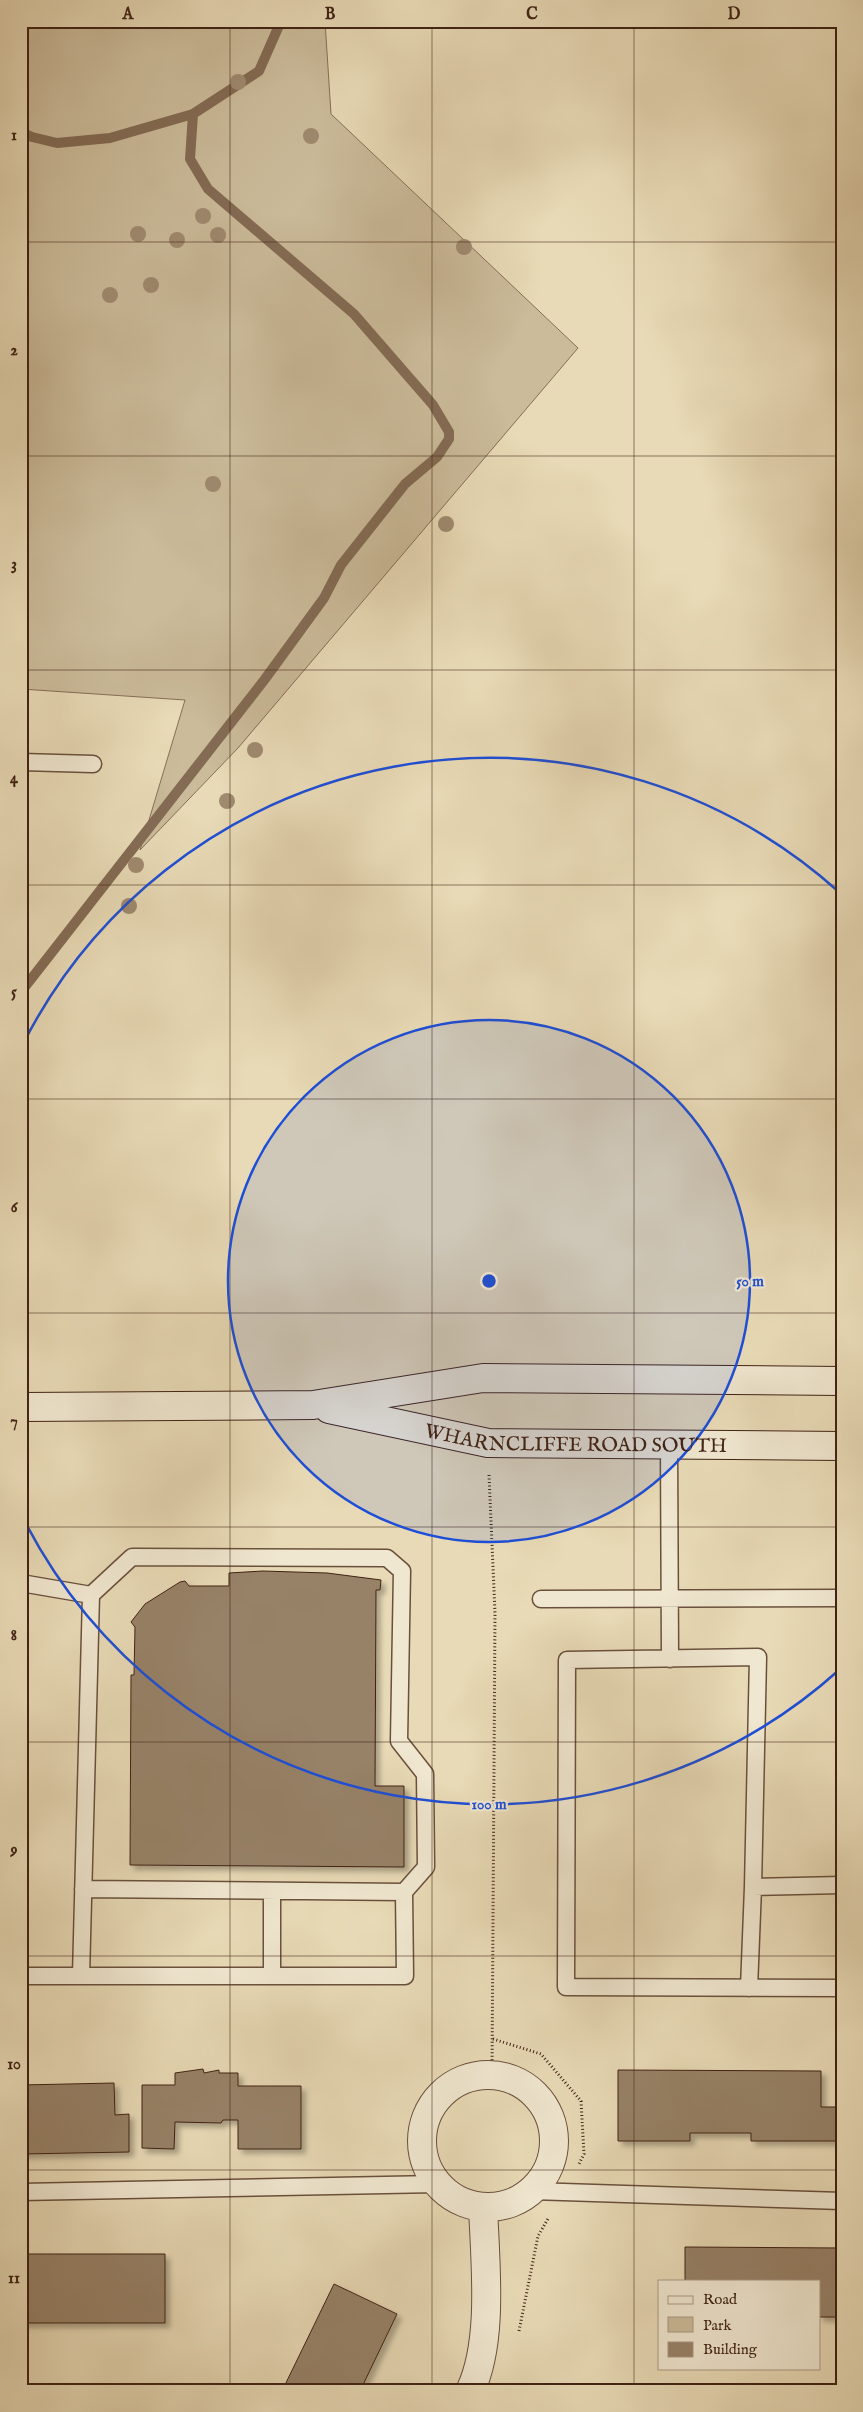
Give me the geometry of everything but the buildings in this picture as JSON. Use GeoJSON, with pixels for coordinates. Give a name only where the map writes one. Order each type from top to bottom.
{"type":"FeatureCollection","features":[{"type":"Feature","properties":{"kind":"main road","name":"WHARNCLIFFE ROAD SOUTH"},"geometry":{"type":"LineString","coordinates":[[21,1407],[313,1405],[483,1378],[842,1381]]}},
{"type":"Feature","properties":{"kind":"main road","name":"WHARNCLIFFE ROAD SOUTH"},"geometry":{"type":"LineString","coordinates":[[313,1405],[488,1443],[842,1446]]}},
{"type":"Feature","properties":{"kind":"main road"},"geometry":{"type":"LineString","coordinates":[[492,2074],[518,2081],[538,2097],[551,2119],[555,2145],[547,2171],[532,2191],[509,2204],[483,2208],[458,2200],[437,2184],[424,2161],[421,2136],[428,2110],[444,2090],[467,2077],[492,2074]]}},
{"type":"Feature","properties":{"kind":"main road"},"geometry":{"type":"LineString","coordinates":[[470,2391],[476,2380],[484,2337],[486,2285],[483,2208]]}},
{"type":"Feature","properties":{"kind":"lane"},"geometry":{"type":"LineString","coordinates":[[21,762],[93,764]]}},
{"type":"Feature","properties":{"kind":"lane"},"geometry":{"type":"LineString","coordinates":[[669,1444],[670,1659]]}},
{"type":"Feature","properties":{"kind":"lane"},"geometry":{"type":"LineString","coordinates":[[21,1976],[81,1976],[272,1976],[405,1976],[404,1892],[426,1867],[425,1774],[398,1741],[402,1571],[387,1558],[132,1556],[91,1595],[81,1976]]}},
{"type":"Feature","properties":{"kind":"lane"},"geometry":{"type":"LineString","coordinates":[[21,1583],[91,1595]]}},
{"type":"Feature","properties":{"kind":"lane"},"geometry":{"type":"LineString","coordinates":[[540,1599],[842,1598]]}},
{"type":"Feature","properties":{"kind":"lane"},"geometry":{"type":"LineString","coordinates":[[749,1988],[758,1657],[567,1660],[566,1987],[749,1988],[842,1988]]}},
{"type":"Feature","properties":{"kind":"lane"},"geometry":{"type":"LineString","coordinates":[[753,1887],[842,1885]]}},
{"type":"Feature","properties":{"kind":"lane"},"geometry":{"type":"LineString","coordinates":[[83,1889],[404,1892]]}},
{"type":"Feature","properties":{"kind":"lane"},"geometry":{"type":"LineString","coordinates":[[272,1891],[272,1976]]}},
{"type":"Feature","properties":{"kind":"lane"},"geometry":{"type":"LineString","coordinates":[[21,2192],[437,2184]]}},
{"type":"Feature","properties":{"kind":"lane"},"geometry":{"type":"LineString","coordinates":[[532,2191],[842,2200]]}},
{"type":"Feature","properties":{"kind":"path"},"geometry":{"type":"LineString","coordinates":[[488,1443],[495,1613],[492,2074]]}},
{"type":"Feature","properties":{"kind":"green space"},"geometry":{"type":"Polygon","coordinates":[[[21,21],[325,21],[331,114],[578,348],[238,748],[140,850],[185,700],[21,689],[21,21]]]}},
{"type":"Feature","properties":{"kind":"waterway"},"geometry":{"type":"LineString","coordinates":[[21,132],[32,137],[57,143],[110,138],[193,114],[259,71],[281,21]]}},
{"type":"Feature","properties":{"kind":"waterway"},"geometry":{"type":"LineString","coordinates":[[21,992],[265,679],[324,598],[341,565],[405,484],[437,457],[449,439],[449,432],[433,405],[354,314],[208,189],[190,159],[193,114]]}}]}
